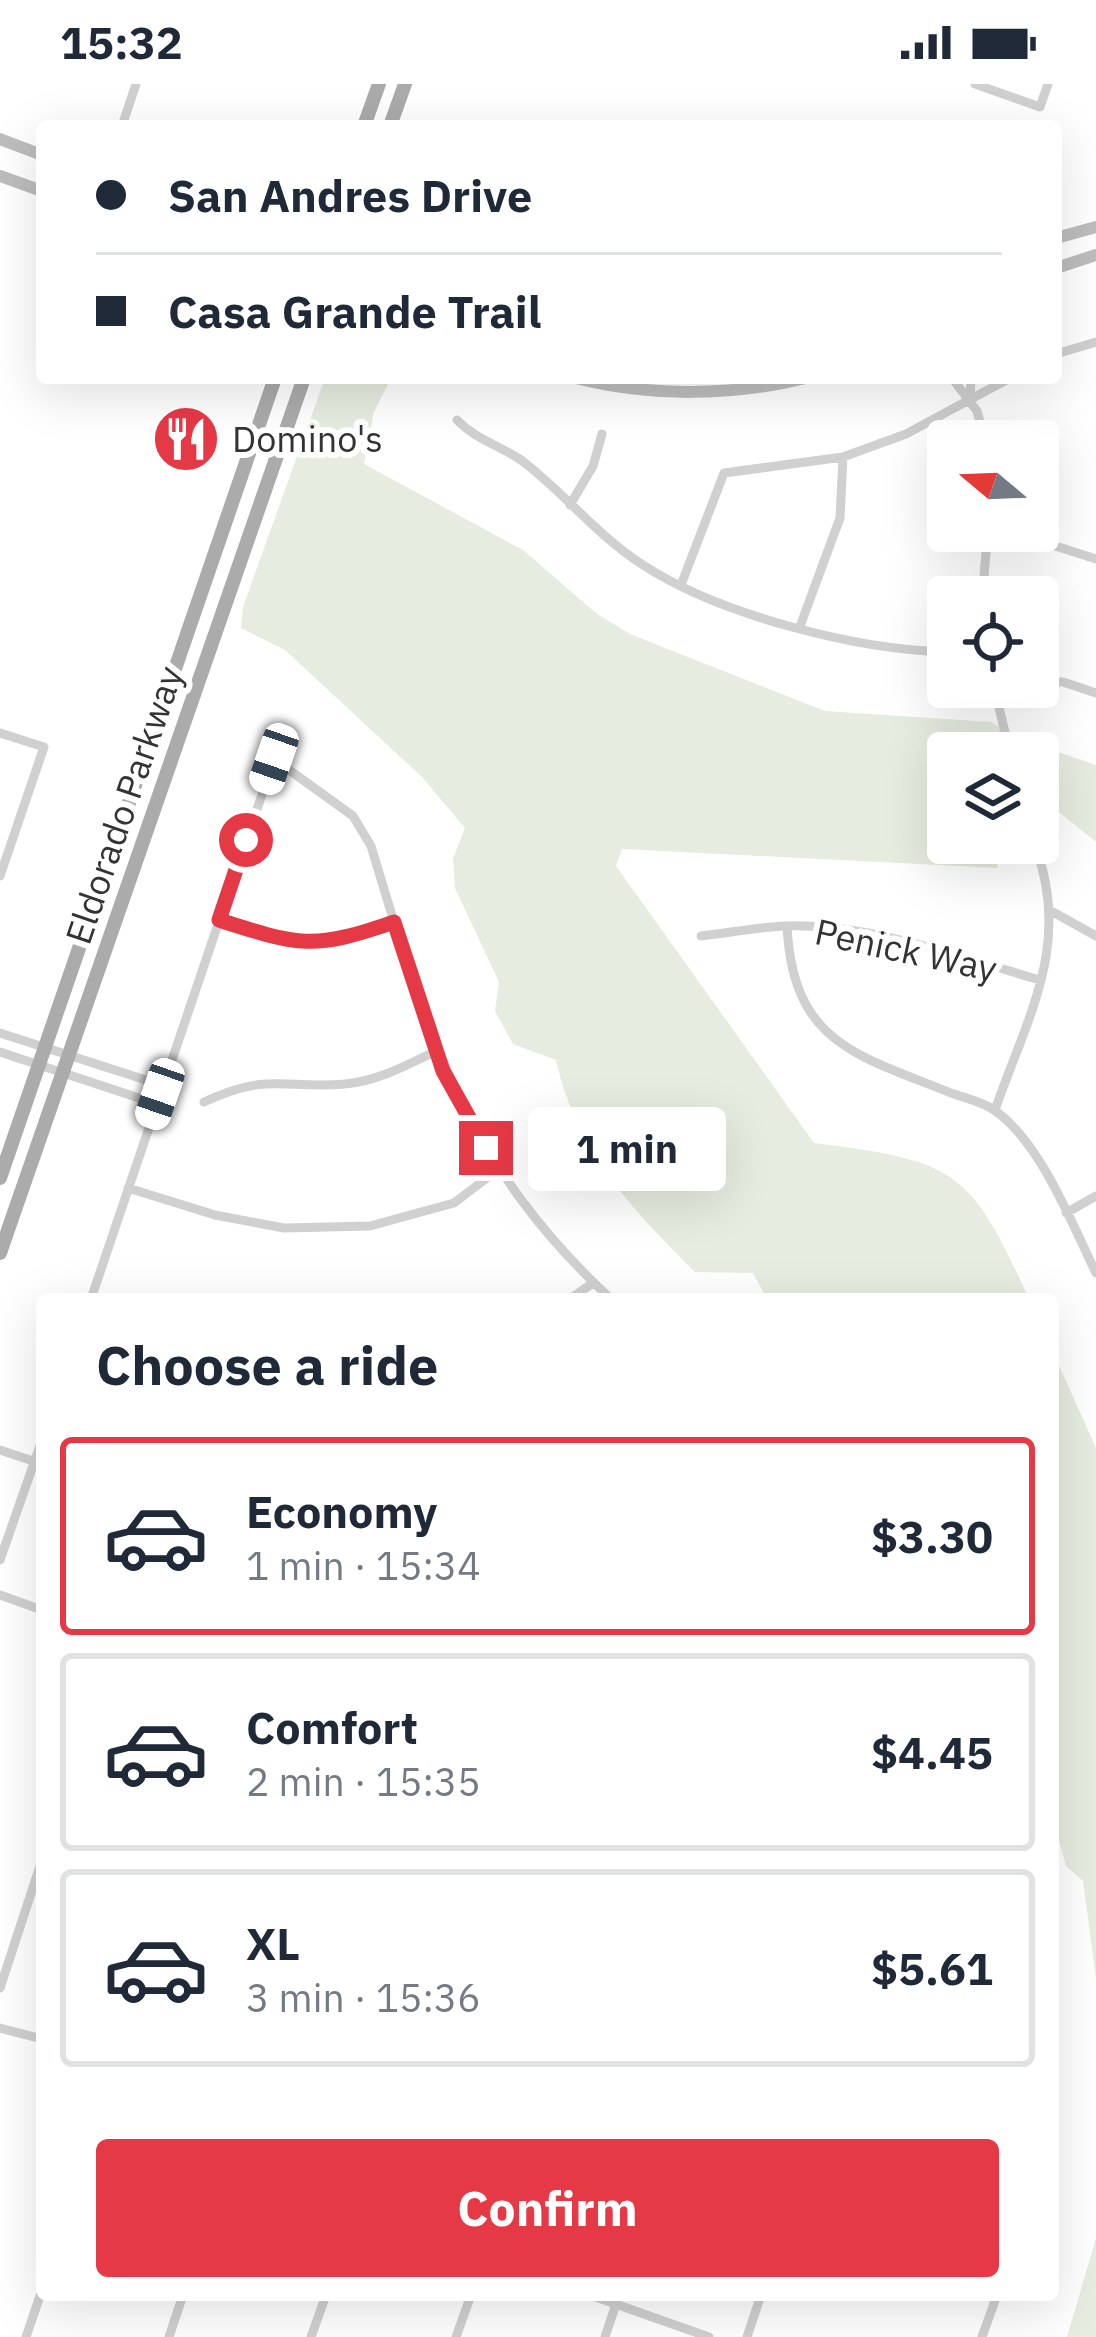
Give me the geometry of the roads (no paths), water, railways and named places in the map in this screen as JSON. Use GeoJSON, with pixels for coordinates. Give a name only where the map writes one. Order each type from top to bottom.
{"type":"FeatureCollection","features":[{"type":"Feature","properties":{"kind":"main road"},"geometry":{"type":"LineString","coordinates":[[366,120],[379,84]]}},
{"type":"Feature","properties":{"kind":"main road"},"geometry":{"type":"LineString","coordinates":[[392,120],[405,84]]}},
{"type":"Feature","properties":{"kind":"main road"},"geometry":{"type":"LineString","coordinates":[[0,139],[36,153]]}},
{"type":"Feature","properties":{"kind":"main road"},"geometry":{"type":"LineString","coordinates":[[0,176],[36,189]]}},
{"type":"Feature","properties":{"kind":"main road"},"geometry":{"type":"LineString","coordinates":[[1062,236],[1096,227]]}},
{"type":"Feature","properties":{"kind":"main road"},"geometry":{"type":"LineString","coordinates":[[1062,266],[1096,255]]}},
{"type":"Feature","properties":{"kind":"main road","name":"Eldorado Parkway"},"geometry":{"type":"LineString","coordinates":[[0,1178],[273,384]]}},
{"type":"Feature","properties":{"kind":"main road","name":"Eldorado Parkway"},"geometry":{"type":"LineString","coordinates":[[0,1252],[302,384]]}},
{"type":"Feature","properties":{"kind":"main road"},"geometry":{"type":"LineString","coordinates":[[610,384],[633,388],[707,384]]}},
{"type":"Feature","properties":{"kind":"main road"},"geometry":{"type":"LineString","coordinates":[[224,532],[248,540]]}},
{"type":"Feature","properties":{"kind":"street"},"geometry":{"type":"LineString","coordinates":[[124,120],[136,84]]}},
{"type":"Feature","properties":{"kind":"street"},"geometry":{"type":"LineString","coordinates":[[975,84],[1040,107],[1048,84]]}},
{"type":"Feature","properties":{"kind":"street"},"geometry":{"type":"LineString","coordinates":[[1062,352],[1096,342]]}},
{"type":"Feature","properties":{"kind":"street"},"geometry":{"type":"LineString","coordinates":[[957,384],[970,399],[978,420]]}},
{"type":"Feature","properties":{"kind":"street"},"geometry":{"type":"LineString","coordinates":[[970,399],[971,384]]}},
{"type":"Feature","properties":{"kind":"street"},"geometry":{"type":"LineString","coordinates":[[681,585],[724,473],[843,457],[906,434],[999,384]]}},
{"type":"Feature","properties":{"kind":"street"},"geometry":{"type":"LineString","coordinates":[[457,419],[473,437],[524,462],[633,559],[681,585],[799,629],[861,645],[927,650]]}},
{"type":"Feature","properties":{"kind":"street"},"geometry":{"type":"LineString","coordinates":[[570,505],[593,466],[602,434]]}},
{"type":"Feature","properties":{"kind":"street"},"geometry":{"type":"LineString","coordinates":[[799,629],[840,518],[843,457]]}},
{"type":"Feature","properties":{"kind":"street"},"geometry":{"type":"LineString","coordinates":[[1059,547],[1096,559]]}},
{"type":"Feature","properties":{"kind":"street"},"geometry":{"type":"LineString","coordinates":[[1059,682],[1096,693]]}},
{"type":"Feature","properties":{"kind":"street"},"geometry":{"type":"LineString","coordinates":[[0,733],[44,748],[0,876]]}},
{"type":"Feature","properties":{"kind":"street"},"geometry":{"type":"LineString","coordinates":[[93,1293],[274,759],[353,815],[371,846],[436,1051],[472,1128],[560,1252],[604,1293]]}},
{"type":"Feature","properties":{"kind":"street"},"geometry":{"type":"LineString","coordinates":[[995,1110],[1040,980],[1053,912],[1040,864]]}},
{"type":"Feature","properties":{"kind":"street"},"geometry":{"type":"LineString","coordinates":[[1053,912],[1096,936]]}},
{"type":"Feature","properties":{"kind":"street"},"geometry":{"type":"LineString","coordinates":[[219,920],[296,944],[328,944],[394,922]]}},
{"type":"Feature","properties":{"kind":"street"},"geometry":{"type":"LineString","coordinates":[[787,926],[803,1003],[828,1039],[866,1062],[995,1110],[1034,1155],[1096,1273]]}},
{"type":"Feature","properties":{"kind":"street","name":"Penick Way"},"geometry":{"type":"LineString","coordinates":[[701,936],[787,926],[903,942],[1040,980]]}},
{"type":"Feature","properties":{"kind":"street"},"geometry":{"type":"LineString","coordinates":[[0,1033],[149,1081],[160,1094]]}},
{"type":"Feature","properties":{"kind":"street"},"geometry":{"type":"LineString","coordinates":[[204,1102],[256,1081],[347,1084],[387,1074],[436,1051]]}},
{"type":"Feature","properties":{"kind":"street"},"geometry":{"type":"LineString","coordinates":[[0,1052],[142,1099],[160,1094]]}},
{"type":"Feature","properties":{"kind":"street"},"geometry":{"type":"LineString","coordinates":[[128,1188],[215,1215],[284,1228],[370,1226],[454,1203],[500,1168]]}},
{"type":"Feature","properties":{"kind":"street"},"geometry":{"type":"LineString","coordinates":[[1066,1213],[1096,1196]]}},
{"type":"Feature","properties":{"kind":"street"},"geometry":{"type":"LineString","coordinates":[[579,1293],[593,1283]]}},
{"type":"Feature","properties":{"kind":"street"},"geometry":{"type":"LineString","coordinates":[[0,1450],[36,1461]]}},
{"type":"Feature","properties":{"kind":"street"},"geometry":{"type":"LineString","coordinates":[[0,1560],[36,1467]]}},
{"type":"Feature","properties":{"kind":"street"},"geometry":{"type":"LineString","coordinates":[[0,1594],[36,1608]]}},
{"type":"Feature","properties":{"kind":"street"},"geometry":{"type":"LineString","coordinates":[[0,1988],[36,1895]]}},
{"type":"Feature","properties":{"kind":"street"},"geometry":{"type":"LineString","coordinates":[[0,2028],[36,2037]]}},
{"type":"Feature","properties":{"kind":"street"},"geometry":{"type":"LineString","coordinates":[[26,2337],[38,2301]]}},
{"type":"Feature","properties":{"kind":"street"},"geometry":{"type":"LineString","coordinates":[[169,2337],[181,2301]]}},
{"type":"Feature","properties":{"kind":"street"},"geometry":{"type":"LineString","coordinates":[[311,2337],[324,2301]]}},
{"type":"Feature","properties":{"kind":"street"},"geometry":{"type":"LineString","coordinates":[[456,2337],[469,2301]]}},
{"type":"Feature","properties":{"kind":"street"},"geometry":{"type":"LineString","coordinates":[[605,2337],[618,2301]]}},
{"type":"Feature","properties":{"kind":"street"},"geometry":{"type":"LineString","coordinates":[[620,2301],[709,2337]]}},
{"type":"Feature","properties":{"kind":"street"},"geometry":{"type":"LineString","coordinates":[[747,2337],[759,2301]]}},
{"type":"Feature","properties":{"kind":"street"},"geometry":{"type":"LineString","coordinates":[[982,2337],[995,2301]]}},
{"type":"Feature","properties":{"kind":"place","name":"Domino's"},"geometry":{"type":"Point","coordinates":[186,439]}}]}
